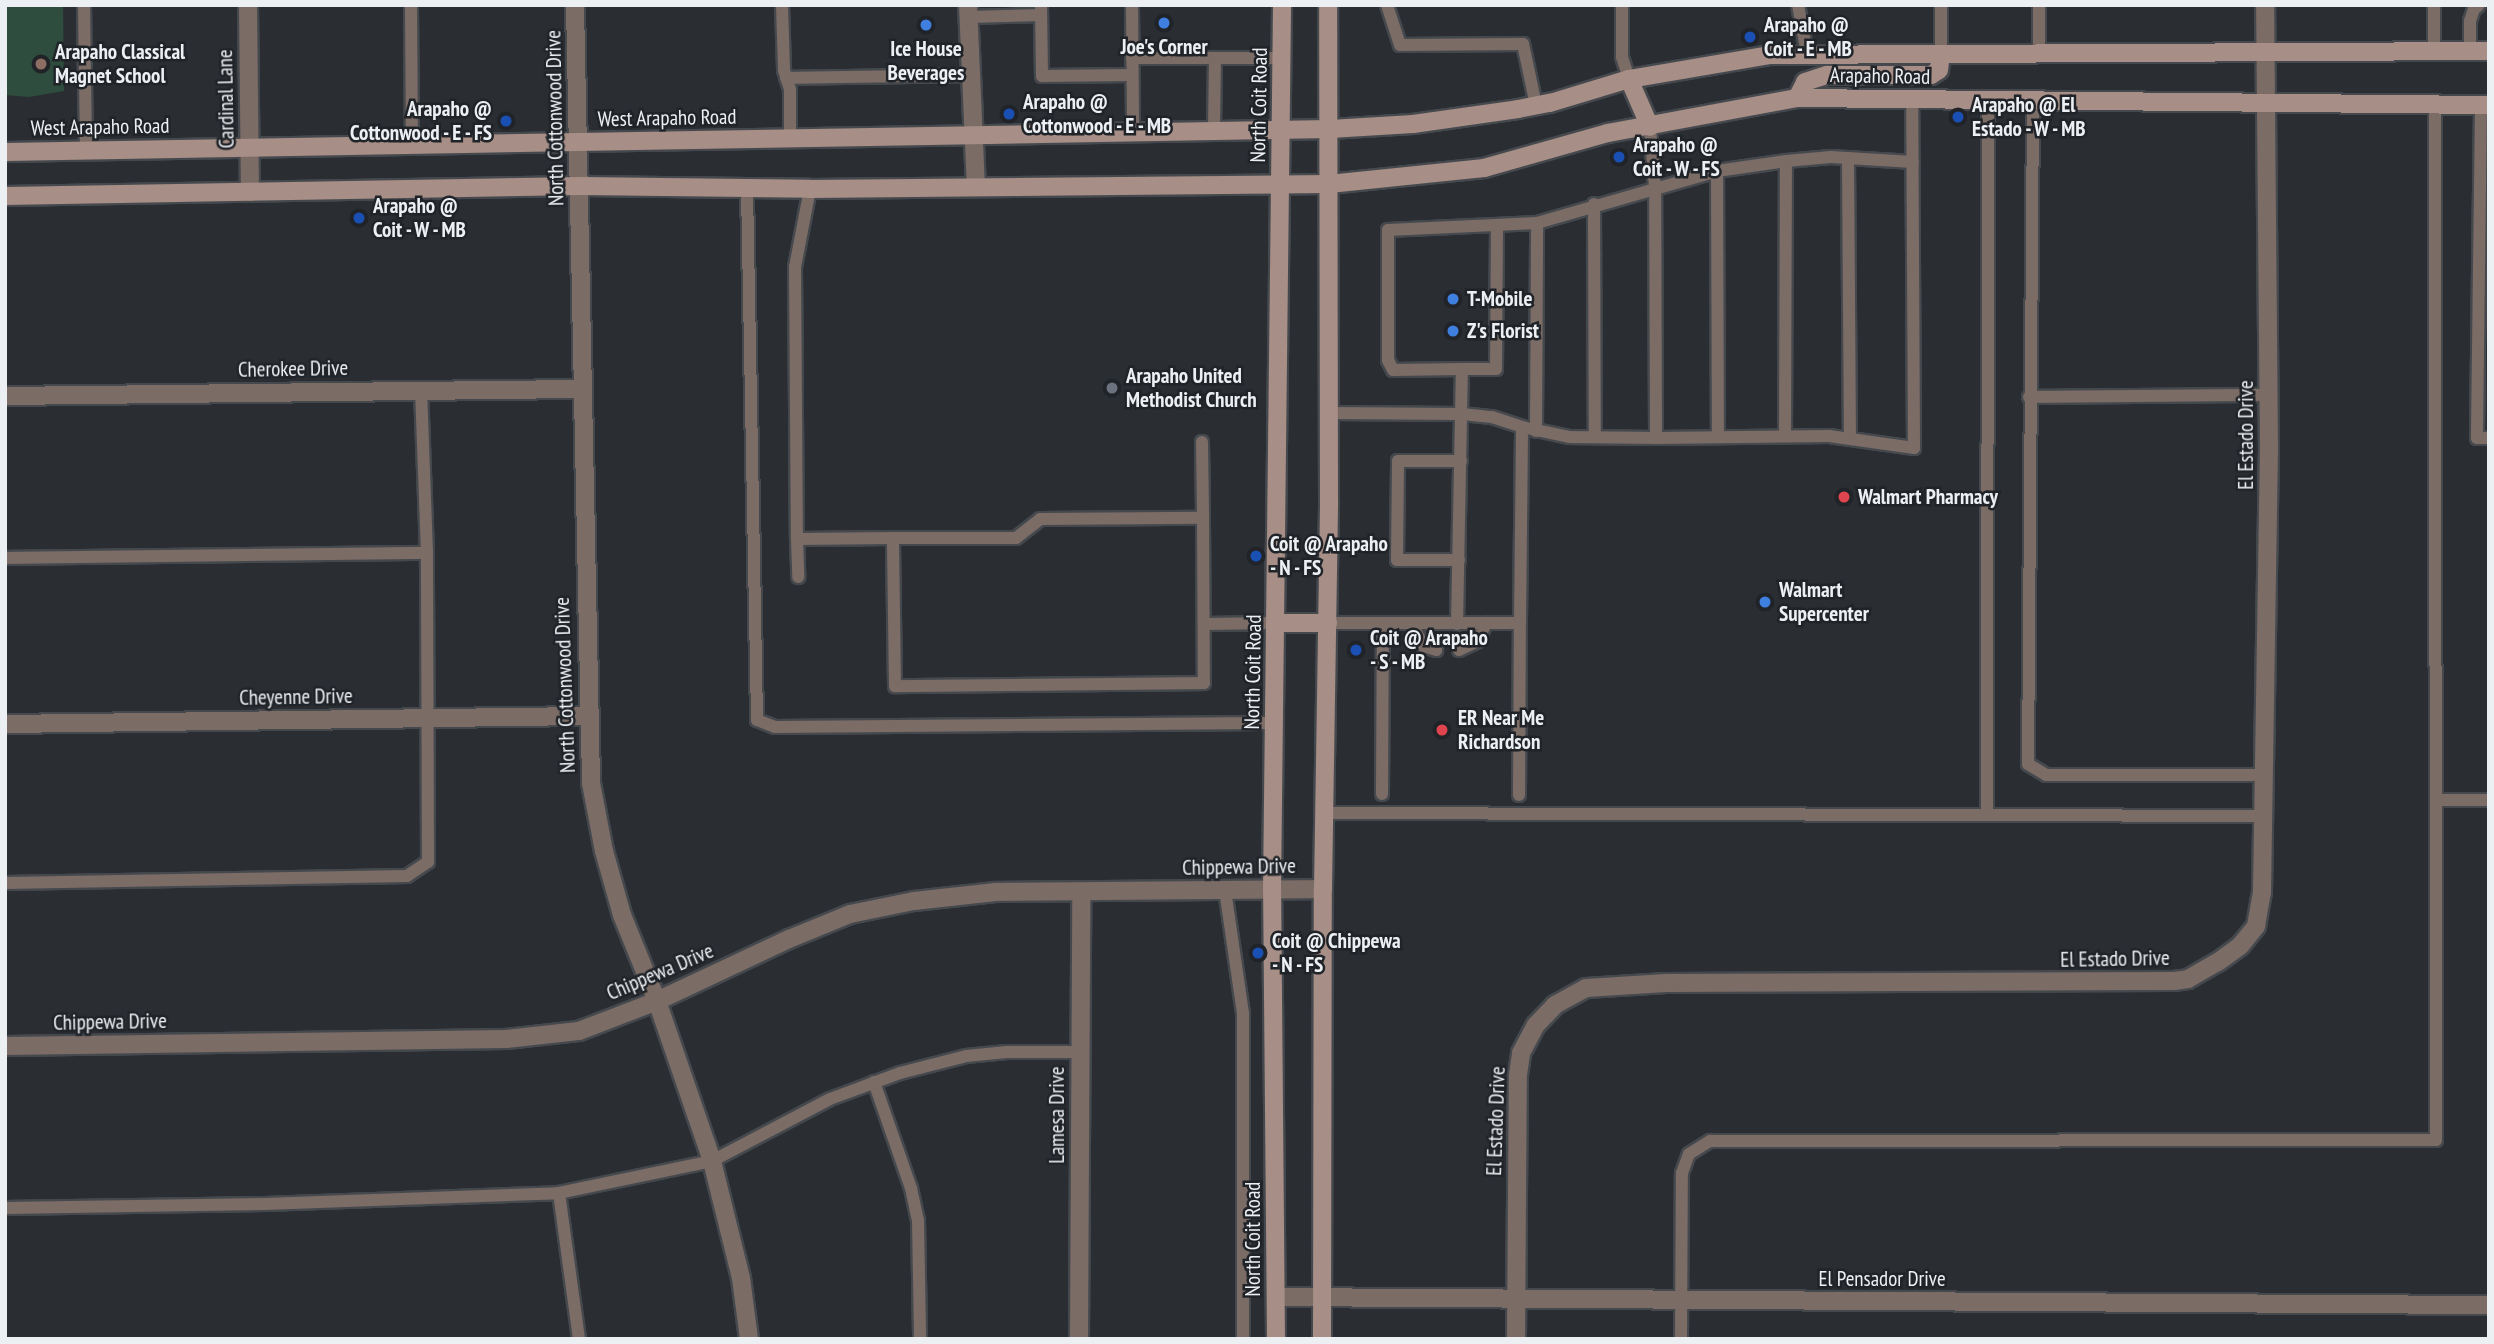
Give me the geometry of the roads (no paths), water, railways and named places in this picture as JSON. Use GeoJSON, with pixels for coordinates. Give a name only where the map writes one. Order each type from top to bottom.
{"type":"FeatureCollection","features":[{"type":"Feature","properties":{"kind":"main road","name":"North Coit Road"},"geometry":{"type":"LineString","coordinates":[[1276,1339],[1272,889],[1280,185],[1283,130],[1282,5]]}},
{"type":"Feature","properties":{"kind":"main road"},"geometry":{"type":"LineString","coordinates":[[1322,1339],[1323,889],[1329,413],[1328,5]]}},
{"type":"Feature","properties":{"kind":"main road","name":"Arapaho Road"},"geometry":{"type":"LineString","coordinates":[[1330,129],[1413,124],[1536,105],[1629,79],[1733,60],[1807,53],[2489,51]]}},
{"type":"Feature","properties":{"kind":"main road"},"geometry":{"type":"LineString","coordinates":[[1797,98],[1805,82],[1827,75],[1931,75],[1939,71],[1941,54]]}},
{"type":"Feature","properties":{"kind":"main road"},"geometry":{"type":"LineString","coordinates":[[1629,79],[1650,127]]}},
{"type":"Feature","properties":{"kind":"main road","name":"Arapaho Road"},"geometry":{"type":"LineString","coordinates":[[1280,185],[1329,184],[1483,168],[1608,134],[1797,98],[2034,103],[2485,105]]}},
{"type":"Feature","properties":{"kind":"main road","name":"West Arapaho Road"},"geometry":{"type":"LineString","coordinates":[[5,152],[1330,129]]}},
{"type":"Feature","properties":{"kind":"main road"},"geometry":{"type":"LineString","coordinates":[[5,196],[580,186],[810,189],[1280,185]]}},
{"type":"Feature","properties":{"kind":"main road"},"geometry":{"type":"LineString","coordinates":[[1276,623],[1328,624]]}},
{"type":"Feature","properties":{"kind":"street","name":"Cardinal Lane"},"geometry":{"type":"LineString","coordinates":[[247,5],[250,192]]}},
{"type":"Feature","properties":{"kind":"street","name":"North Cottonwood Drive"},"geometry":{"type":"LineString","coordinates":[[575,5],[587,716],[591,783],[604,851],[622,915],[657,1001],[712,1161],[741,1278],[749,1339]]}},
{"type":"Feature","properties":{"kind":"street","name":"El Estado Drive"},"geometry":{"type":"LineString","coordinates":[[1516,1339],[1518,1075],[1521,1053],[1536,1025],[1555,1005],[1586,988],[1666,983],[1917,984],[2188,979],[2241,946],[2256,926],[2262,892],[2269,395],[2265,5]]}},
{"type":"Feature","properties":{"kind":"street"},"geometry":{"type":"LineString","coordinates":[[968,11],[976,186]]}},
{"type":"Feature","properties":{"kind":"street","name":"Cherokee Drive"},"geometry":{"type":"LineString","coordinates":[[5,396],[582,389]]}},
{"type":"Feature","properties":{"kind":"street","name":"Cheyenne Drive"},"geometry":{"type":"LineString","coordinates":[[5,724],[587,716]]}},
{"type":"Feature","properties":{"kind":"street","name":"Chippewa Drive"},"geometry":{"type":"LineString","coordinates":[[5,1046],[506,1039],[579,1031],[657,1001],[789,939],[850,914],[914,901],[996,892],[1323,889]]}},
{"type":"Feature","properties":{"kind":"street","name":"Lamesa Drive"},"geometry":{"type":"LineString","coordinates":[[1079,1339],[1081,891]]}},
{"type":"Feature","properties":{"kind":"street","name":"El Pensador Drive"},"geometry":{"type":"LineString","coordinates":[[1276,1297],[2489,1305]]}},
{"type":"Feature","properties":{"kind":"lane"},"geometry":{"type":"LineString","coordinates":[[84,5],[86,150]]}},
{"type":"Feature","properties":{"kind":"lane"},"geometry":{"type":"LineString","coordinates":[[411,5],[412,145]]}},
{"type":"Feature","properties":{"kind":"lane"},"geometry":{"type":"LineString","coordinates":[[782,5],[786,78],[790,90],[790,139]]}},
{"type":"Feature","properties":{"kind":"lane"},"geometry":{"type":"LineString","coordinates":[[1132,5],[1133,132]]}},
{"type":"Feature","properties":{"kind":"lane"},"geometry":{"type":"LineString","coordinates":[[1387,5],[1400,45],[1523,44],[1536,105]]}},
{"type":"Feature","properties":{"kind":"lane"},"geometry":{"type":"LineString","coordinates":[[1629,5],[1622,6],[1622,57],[1629,79]]}},
{"type":"Feature","properties":{"kind":"lane"},"geometry":{"type":"LineString","coordinates":[[1798,5],[1807,53]]}},
{"type":"Feature","properties":{"kind":"lane"},"geometry":{"type":"LineString","coordinates":[[1941,5],[1941,54]]}},
{"type":"Feature","properties":{"kind":"lane"},"geometry":{"type":"LineString","coordinates":[[2039,5],[2039,54]]}},
{"type":"Feature","properties":{"kind":"lane"},"geometry":{"type":"LineString","coordinates":[[2434,5],[2434,51]]}},
{"type":"Feature","properties":{"kind":"lane"},"geometry":{"type":"LineString","coordinates":[[2470,51],[2470,21],[2474,6]]}},
{"type":"Feature","properties":{"kind":"lane"},"geometry":{"type":"LineString","coordinates":[[968,11],[1041,10],[1042,76],[1132,75]]}},
{"type":"Feature","properties":{"kind":"lane"},"geometry":{"type":"LineString","coordinates":[[1132,58],[1283,58]]}},
{"type":"Feature","properties":{"kind":"lane"},"geometry":{"type":"LineString","coordinates":[[1214,131],[1215,58]]}},
{"type":"Feature","properties":{"kind":"lane"},"geometry":{"type":"LineString","coordinates":[[786,78],[971,75]]}},
{"type":"Feature","properties":{"kind":"lane"},"geometry":{"type":"LineString","coordinates":[[1329,413],[1462,414],[1492,417],[1536,431],[1570,437],[1850,438],[1914,448],[1912,99]]}},
{"type":"Feature","properties":{"kind":"lane"},"geometry":{"type":"LineString","coordinates":[[1987,815],[1988,102]]}},
{"type":"Feature","properties":{"kind":"lane"},"geometry":{"type":"LineString","coordinates":[[2034,103],[2029,397],[2028,764],[2046,775],[2264,775]]}},
{"type":"Feature","properties":{"kind":"lane"},"geometry":{"type":"LineString","coordinates":[[1681,1339],[1682,1173],[1689,1154],[1710,1141],[2436,1140],[2434,104]]}},
{"type":"Feature","properties":{"kind":"lane"},"geometry":{"type":"LineString","coordinates":[[2485,105],[2477,438],[2489,438]]}},
{"type":"Feature","properties":{"kind":"lane"},"geometry":{"type":"LineString","coordinates":[[1650,127],[1655,187],[1656,438]]}},
{"type":"Feature","properties":{"kind":"lane"},"geometry":{"type":"LineString","coordinates":[[1497,226],[1496,369],[1394,370],[1388,360],[1388,230],[1537,223],[1594,204],[1717,171],[1786,161],[1848,158],[1913,162]]}},
{"type":"Feature","properties":{"kind":"lane"},"geometry":{"type":"LineString","coordinates":[[1848,158],[1850,438]]}},
{"type":"Feature","properties":{"kind":"lane"},"geometry":{"type":"LineString","coordinates":[[1785,436],[1786,161]]}},
{"type":"Feature","properties":{"kind":"lane"},"geometry":{"type":"LineString","coordinates":[[1717,171],[1718,437]]}},
{"type":"Feature","properties":{"kind":"lane"},"geometry":{"type":"LineString","coordinates":[[747,188],[757,720],[775,727],[1275,723]]}},
{"type":"Feature","properties":{"kind":"lane"},"geometry":{"type":"LineString","coordinates":[[798,577],[794,267],[810,189]]}},
{"type":"Feature","properties":{"kind":"lane"},"geometry":{"type":"LineString","coordinates":[[1594,204],[1595,437]]}},
{"type":"Feature","properties":{"kind":"lane"},"geometry":{"type":"LineString","coordinates":[[1536,431],[1537,223]]}},
{"type":"Feature","properties":{"kind":"lane"},"geometry":{"type":"LineString","coordinates":[[1457,624],[1462,369]]}},
{"type":"Feature","properties":{"kind":"lane"},"geometry":{"type":"LineString","coordinates":[[5,883],[407,876],[428,862],[425,718],[427,553],[421,390]]}},
{"type":"Feature","properties":{"kind":"lane"},"geometry":{"type":"LineString","coordinates":[[2029,397],[2269,395]]}},
{"type":"Feature","properties":{"kind":"lane"},"geometry":{"type":"LineString","coordinates":[[1519,795],[1522,427]]}},
{"type":"Feature","properties":{"kind":"lane"},"geometry":{"type":"LineString","coordinates":[[893,538],[895,686],[1205,683],[1202,442]]}},
{"type":"Feature","properties":{"kind":"lane"},"geometry":{"type":"LineString","coordinates":[[1459,560],[1397,560],[1398,461],[1461,461]]}},
{"type":"Feature","properties":{"kind":"lane"},"geometry":{"type":"LineString","coordinates":[[797,539],[1016,538],[1040,519],[1203,518]]}},
{"type":"Feature","properties":{"kind":"lane"},"geometry":{"type":"LineString","coordinates":[[5,558],[427,553]]}},
{"type":"Feature","properties":{"kind":"lane"},"geometry":{"type":"LineString","coordinates":[[1204,624],[1276,623]]}},
{"type":"Feature","properties":{"kind":"lane"},"geometry":{"type":"LineString","coordinates":[[1328,624],[1520,624]]}},
{"type":"Feature","properties":{"kind":"lane"},"geometry":{"type":"LineString","coordinates":[[1382,794],[1383,624]]}},
{"type":"Feature","properties":{"kind":"lane"},"geometry":{"type":"LineString","coordinates":[[1412,624],[1423,646],[1436,650]]}},
{"type":"Feature","properties":{"kind":"lane"},"geometry":{"type":"LineString","coordinates":[[1459,650],[1478,641],[1486,624]]}},
{"type":"Feature","properties":{"kind":"lane"},"geometry":{"type":"LineString","coordinates":[[2436,800],[2489,800]]}},
{"type":"Feature","properties":{"kind":"lane"},"geometry":{"type":"LineString","coordinates":[[1325,813],[2263,816]]}},
{"type":"Feature","properties":{"kind":"lane"},"geometry":{"type":"LineString","coordinates":[[1225,890],[1243,1014],[1243,1339]]}},
{"type":"Feature","properties":{"kind":"lane"},"geometry":{"type":"LineString","coordinates":[[5,1208],[265,1204],[559,1193],[712,1161],[830,1099],[874,1082],[966,1056],[1007,1052],[1080,1052]]}},
{"type":"Feature","properties":{"kind":"lane"},"geometry":{"type":"LineString","coordinates":[[874,1082],[911,1188],[918,1220],[920,1339]]}},
{"type":"Feature","properties":{"kind":"lane"},"geometry":{"type":"LineString","coordinates":[[559,1193],[579,1339]]}},
{"type":"Feature","properties":{"kind":"place","name":"Joe's Corner"},"geometry":{"type":"Point","coordinates":[1164,23]}},
{"type":"Feature","properties":{"kind":"place","name":"Ice House Beverages"},"geometry":{"type":"Point","coordinates":[926,25]}},
{"type":"Feature","properties":{"kind":"place","name":"Arapaho @ Coit - E - MB"},"geometry":{"type":"Point","coordinates":[1750,37]}},
{"type":"Feature","properties":{"kind":"place","name":"Arapaho Classical Magnet School"},"geometry":{"type":"Point","coordinates":[41,64]}},
{"type":"Feature","properties":{"kind":"place","name":"Arapaho @ Cottonwood - E - MB"},"geometry":{"type":"Point","coordinates":[1009,114]}},
{"type":"Feature","properties":{"kind":"place","name":"Arapaho @ El Estado - W - MB"},"geometry":{"type":"Point","coordinates":[1958,117]}},
{"type":"Feature","properties":{"kind":"place","name":"Arapaho @ Cottonwood - E - FS"},"geometry":{"type":"Point","coordinates":[506,121]}},
{"type":"Feature","properties":{"kind":"place","name":"Arapaho @ Coit - W - FS"},"geometry":{"type":"Point","coordinates":[1619,157]}},
{"type":"Feature","properties":{"kind":"place","name":"Arapaho @ Coit - W - MB"},"geometry":{"type":"Point","coordinates":[359,218]}},
{"type":"Feature","properties":{"kind":"place","name":"T-Mobile"},"geometry":{"type":"Point","coordinates":[1453,299]}},
{"type":"Feature","properties":{"kind":"place","name":"Z's Florist"},"geometry":{"type":"Point","coordinates":[1453,331]}},
{"type":"Feature","properties":{"kind":"place","name":"Arapaho United Methodist Church"},"geometry":{"type":"Point","coordinates":[1112,388]}},
{"type":"Feature","properties":{"kind":"place","name":"Walmart Pharmacy"},"geometry":{"type":"Point","coordinates":[1844,497]}},
{"type":"Feature","properties":{"kind":"place","name":"Coit @ Arapaho - N - FS"},"geometry":{"type":"Point","coordinates":[1256,556]}},
{"type":"Feature","properties":{"kind":"place","name":"Walmart Supercenter"},"geometry":{"type":"Point","coordinates":[1765,602]}},
{"type":"Feature","properties":{"kind":"place","name":"Coit @ Arapaho - S - MB"},"geometry":{"type":"Point","coordinates":[1356,650]}},
{"type":"Feature","properties":{"kind":"place","name":"ER Near Me Richardson"},"geometry":{"type":"Point","coordinates":[1442,730]}},
{"type":"Feature","properties":{"kind":"place","name":"Coit @ Chippewa - N - FS"},"geometry":{"type":"Point","coordinates":[1258,953]}}]}
